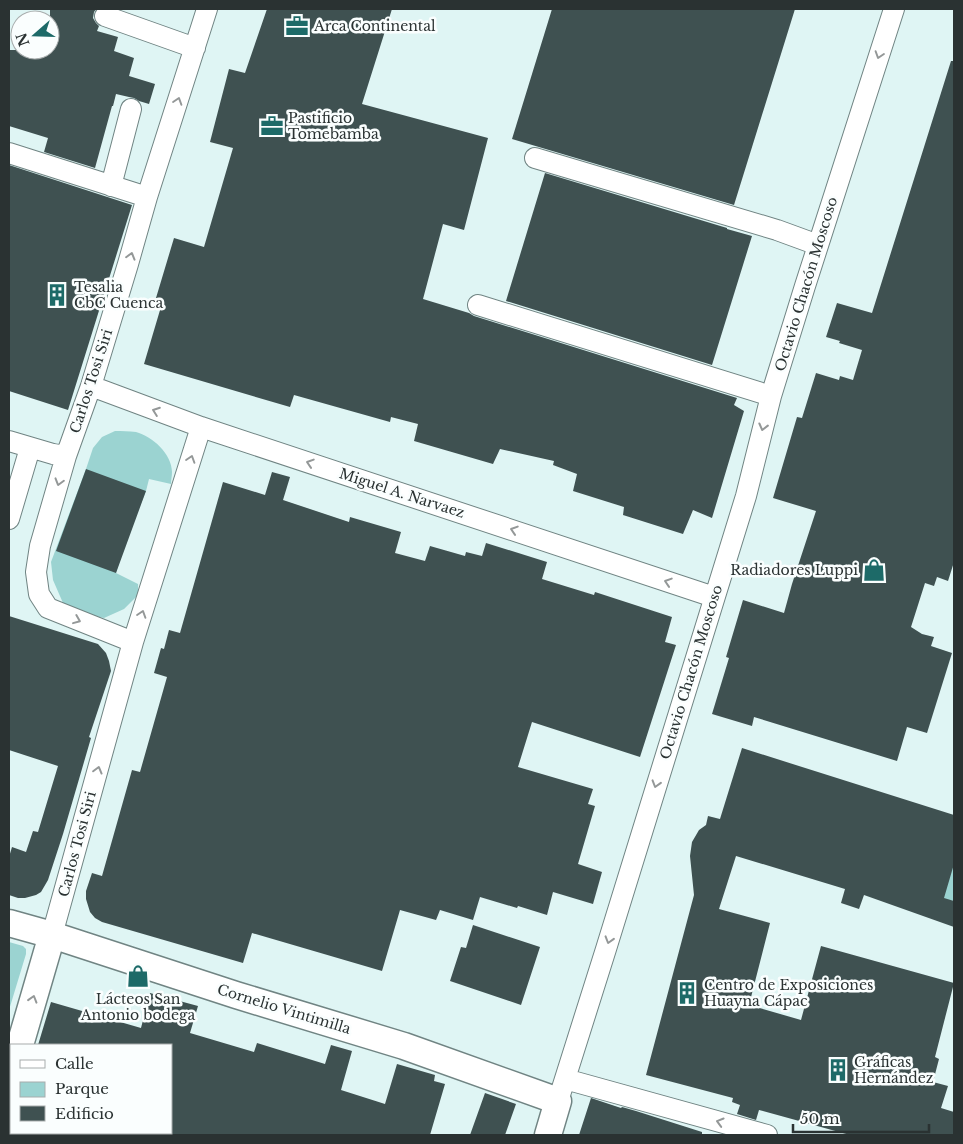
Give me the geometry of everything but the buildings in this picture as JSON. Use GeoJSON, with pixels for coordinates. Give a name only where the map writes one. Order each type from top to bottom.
{"type":"FeatureCollection","features":[{"type":"Feature","properties":{"kind":"main road","name":"Cornelio Vintimilla"},"geometry":{"type":"LineString","coordinates":[[9,922],[236,995],[404,1046],[562,1090]]}},
{"type":"Feature","properties":{"kind":"main road","name":"Carlos Tosi Siri"},"geometry":{"type":"LineString","coordinates":[[20,1044],[52,935]]}},
{"type":"Feature","properties":{"kind":"main road","name":"Octavio Chacón Moscoso"},"geometry":{"type":"LineString","coordinates":[[548,1135],[562,1090]]}},
{"type":"Feature","properties":{"kind":"street","name":"Carlos Tosi Siri"},"geometry":{"type":"LineString","coordinates":[[133,642],[48,608],[39,594],[36,572],[40,546],[66,456],[91,386],[147,197],[207,9]]}},
{"type":"Feature","properties":{"kind":"street","name":"Octavio Chacón Moscoso"},"geometry":{"type":"LineString","coordinates":[[562,1090],[746,496],[772,396],[818,245],[894,9]]}},
{"type":"Feature","properties":{"kind":"street"},"geometry":{"type":"LineString","coordinates":[[105,16],[195,48]]}},
{"type":"Feature","properties":{"kind":"street"},"geometry":{"type":"LineString","coordinates":[[111,186],[131,109]]}},
{"type":"Feature","properties":{"kind":"street"},"geometry":{"type":"LineString","coordinates":[[9,153],[147,197]]}},
{"type":"Feature","properties":{"kind":"street"},"geometry":{"type":"LineString","coordinates":[[535,158],[778,230],[818,245]]}},
{"type":"Feature","properties":{"kind":"street"},"geometry":{"type":"LineString","coordinates":[[478,305],[772,396]]}},
{"type":"Feature","properties":{"kind":"street","name":"Miguel A. Narvaez"},"geometry":{"type":"LineString","coordinates":[[91,386],[201,427],[714,597]]}},
{"type":"Feature","properties":{"kind":"street","name":"Carlos Tosi Siri"},"geometry":{"type":"LineString","coordinates":[[52,935],[133,642],[201,427]]}},
{"type":"Feature","properties":{"kind":"street"},"geometry":{"type":"LineString","coordinates":[[9,441],[66,456]]}},
{"type":"Feature","properties":{"kind":"street"},"geometry":{"type":"LineString","coordinates":[[9,519],[30,448]]}},
{"type":"Feature","properties":{"kind":"street","name":"Cornelio Vintimilla"},"geometry":{"type":"LineString","coordinates":[[562,1090],[767,1135]]}},
{"type":"Feature","properties":{"kind":"green space"},"geometry":{"type":"Polygon","coordinates":[[[115,431],[136,432],[148,437],[165,452],[171,465],[172,474],[171,484],[149,479],[116,573],[138,584],[138,595],[124,609],[104,618],[85,614],[63,603],[53,580],[51,562],[93,448],[102,437],[115,431]]]}},
{"type":"Feature","properties":{"kind":"green space"},"geometry":{"type":"Polygon","coordinates":[[[954,836],[954,901],[943,899],[954,836]]]}},
{"type":"Feature","properties":{"kind":"green space"},"geometry":{"type":"Polygon","coordinates":[[[9,942],[23,946],[26,949],[26,954],[9,1010],[9,942]]]}},
{"type":"Feature","properties":{"kind":"place","name":"Arca Continental"},"geometry":{"type":"Point","coordinates":[297,26]}},
{"type":"Feature","properties":{"kind":"place","name":"Pastificio Tomebamba"},"geometry":{"type":"Point","coordinates":[272,126]}},
{"type":"Feature","properties":{"kind":"place","name":"Tesalia CbC Cuenca"},"geometry":{"type":"Point","coordinates":[57,295]}},
{"type":"Feature","properties":{"kind":"place","name":"Radiadores Luppi"},"geometry":{"type":"Point","coordinates":[874,570]}},
{"type":"Feature","properties":{"kind":"place","name":"Lácteos San Antonio bodega"},"geometry":{"type":"Point","coordinates":[138,976]}},
{"type":"Feature","properties":{"kind":"place","name":"Centro de Exposiciones Huayna Cápac"},"geometry":{"type":"Point","coordinates":[687,993]}},
{"type":"Feature","properties":{"kind":"place","name":"Gráficas Hernández"},"geometry":{"type":"Point","coordinates":[838,1070]}}]}
